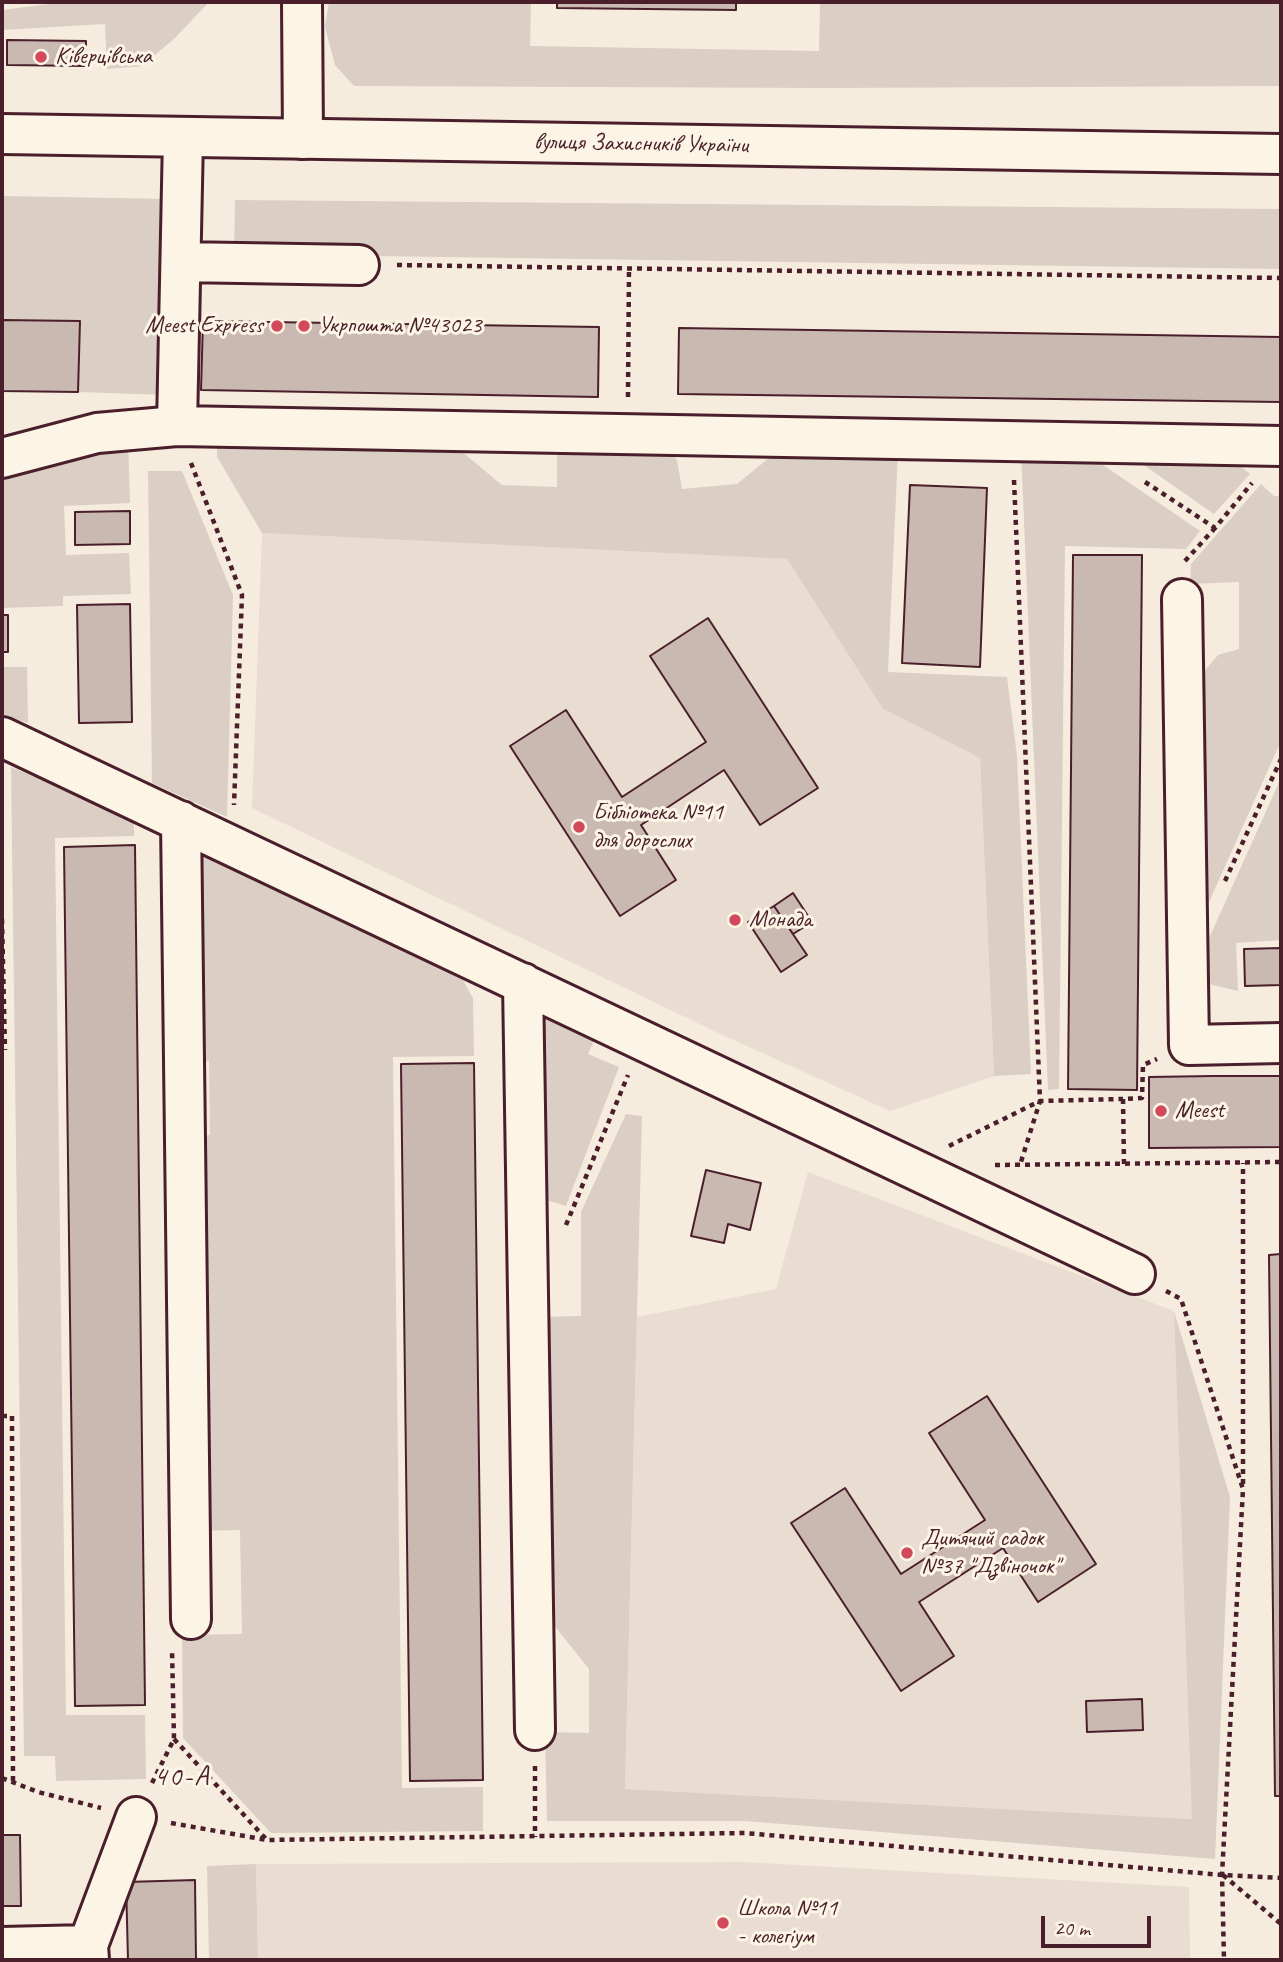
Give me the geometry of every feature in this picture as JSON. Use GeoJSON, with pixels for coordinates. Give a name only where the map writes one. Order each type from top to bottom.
{"type":"FeatureCollection","features":[{"type":"Feature","properties":{"kind":"main road"},"geometry":{"type":"LineString","coordinates":[[302,2],[303,139]]}},
{"type":"Feature","properties":{"kind":"main road","name":"вулиця Захисників України"},"geometry":{"type":"LineString","coordinates":[[2,134],[1281,153]]}},
{"type":"Feature","properties":{"kind":"main road"},"geometry":{"type":"LineString","coordinates":[[177,426],[183,137]]}},
{"type":"Feature","properties":{"kind":"main road"},"geometry":{"type":"LineString","coordinates":[[181,262],[359,265]]}},
{"type":"Feature","properties":{"kind":"main road"},"geometry":{"type":"LineString","coordinates":[[2,458],[97,433],[177,426],[1273,446]]}},
{"type":"Feature","properties":{"kind":"main road"},"geometry":{"type":"LineString","coordinates":[[1182,599],[1189,1045],[1281,1043]]}},
{"type":"Feature","properties":{"kind":"main road"},"geometry":{"type":"LineString","coordinates":[[2,737],[1135,1274]]}},
{"type":"Feature","properties":{"kind":"main road"},"geometry":{"type":"LineString","coordinates":[[181,821],[191,1619]]}},
{"type":"Feature","properties":{"kind":"main road"},"geometry":{"type":"LineString","coordinates":[[523,983],[535,1730]]}},
{"type":"Feature","properties":{"kind":"main road"},"geometry":{"type":"LineString","coordinates":[[2,1947],[88,1953],[136,1817]]}},
{"type":"Feature","properties":{"kind":"path"},"geometry":{"type":"LineString","coordinates":[[359,265],[1281,278]]}},
{"type":"Feature","properties":{"kind":"path"},"geometry":{"type":"LineString","coordinates":[[627,435],[629,269]]}},
{"type":"Feature","properties":{"kind":"path"},"geometry":{"type":"LineString","coordinates":[[177,426],[242,595],[233,845]]}},
{"type":"Feature","properties":{"kind":"path"},"geometry":{"type":"LineString","coordinates":[[1012,441],[1040,1101],[1020,1165]]}},
{"type":"Feature","properties":{"kind":"path"},"geometry":{"type":"LineString","coordinates":[[1139,478],[1215,528],[1256,478],[1273,446]]}},
{"type":"Feature","properties":{"kind":"path"},"geometry":{"type":"LineString","coordinates":[[1220,892],[1281,759]]}},
{"type":"Feature","properties":{"kind":"path"},"geometry":{"type":"LineString","coordinates":[[2,919],[5,1050]]}},
{"type":"Feature","properties":{"kind":"path"},"geometry":{"type":"LineString","coordinates":[[564,1229],[642,1042]]}},
{"type":"Feature","properties":{"kind":"path"},"geometry":{"type":"LineString","coordinates":[[907,1166],[1040,1101],[1142,1098],[1143,1065],[1189,1045]]}},
{"type":"Feature","properties":{"kind":"path"},"geometry":{"type":"LineString","coordinates":[[1123,1099],[1124,1164]]}},
{"type":"Feature","properties":{"kind":"path"},"geometry":{"type":"LineString","coordinates":[[982,1165],[1281,1162]]}},
{"type":"Feature","properties":{"kind":"path"},"geometry":{"type":"LineString","coordinates":[[1224,1960],[1222,1875],[1243,1489],[1244,1163]]}},
{"type":"Feature","properties":{"kind":"path"},"geometry":{"type":"LineString","coordinates":[[1135,1274],[1181,1299],[1243,1489]]}},
{"type":"Feature","properties":{"kind":"path"},"geometry":{"type":"LineString","coordinates":[[2,1416],[12,1416],[13,1782]]}},
{"type":"Feature","properties":{"kind":"path"},"geometry":{"type":"LineString","coordinates":[[136,1817],[174,1739],[172,1630],[191,1619]]}},
{"type":"Feature","properties":{"kind":"path"},"geometry":{"type":"LineString","coordinates":[[535,1730],[535,1837]]}},
{"type":"Feature","properties":{"kind":"path"},"geometry":{"type":"LineString","coordinates":[[174,1739],[267,1840]]}},
{"type":"Feature","properties":{"kind":"path"},"geometry":{"type":"LineString","coordinates":[[2,1778],[38,1792],[136,1817],[267,1840],[745,1833],[1281,1878]]}},
{"type":"Feature","properties":{"kind":"path"},"geometry":{"type":"LineString","coordinates":[[1222,1875],[1281,1924]]}},
{"type":"Feature","properties":{"kind":"shaded area"},"geometry":{"type":"Polygon","coordinates":[[[64,2],[209,2],[175,38],[142,66],[107,69],[105,24],[2,30],[2,10],[64,2]]]}},
{"type":"Feature","properties":{"kind":"shaded area"},"geometry":{"type":"Polygon","coordinates":[[[329,2],[531,2],[530,46],[819,51],[820,2],[1281,2],[1281,86],[354,86],[335,65],[325,27],[329,2]]]}},
{"type":"Feature","properties":{"kind":"shaded area"},"geometry":{"type":"Polygon","coordinates":[[[2,196],[171,199],[167,395],[78,392],[80,321],[2,320],[2,196]]]}},
{"type":"Feature","properties":{"kind":"shaded area"},"geometry":{"type":"Polygon","coordinates":[[[235,200],[1281,209],[1281,269],[234,254],[235,200]]]}},
{"type":"Feature","properties":{"kind":"shaded area"},"geometry":{"type":"Polygon","coordinates":[[[128,440],[130,503],[64,506],[66,555],[129,553],[131,594],[63,596],[63,606],[2,608],[2,471],[128,440]]]}},
{"type":"Feature","properties":{"kind":"shaded area"},"geometry":{"type":"Polygon","coordinates":[[[449,441],[502,485],[557,487],[557,443],[664,445],[677,460],[682,489],[737,484],[780,449],[898,451],[888,672],[1007,677],[1017,756],[1031,1074],[994,1076],[980,758],[883,709],[787,559],[262,533],[217,457],[217,442],[449,441]]]}},
{"type":"Feature","properties":{"kind":"shaded area"},"geometry":{"type":"Polygon","coordinates":[[[1021,450],[1084,452],[1200,531],[1186,549],[1065,546],[1059,1089],[1048,1090],[1021,450]]]}},
{"type":"Feature","properties":{"kind":"shaded area"},"geometry":{"type":"Polygon","coordinates":[[[1125,452],[1227,455],[1250,474],[1214,514],[1125,452]]]}},
{"type":"Feature","properties":{"kind":"shaded area"},"geometry":{"type":"Polygon","coordinates":[[[148,471],[182,471],[233,595],[227,817],[152,783],[148,471]]]}},
{"type":"Feature","properties":{"kind":"shaded area"},"geometry":{"type":"Polygon","coordinates":[[[1261,484],[1274,496],[1281,496],[1281,741],[1197,929],[1202,674],[1218,655],[1239,649],[1239,582],[1190,584],[1191,564],[1261,484]]]}},
{"type":"Feature","properties":{"kind":"shaded area","name":"Монада"},"geometry":{"type":"Polygon","coordinates":[[[262,533],[787,559],[883,709],[980,758],[994,1076],[890,1111],[716,1032],[252,808],[262,533]]]}},
{"type":"Feature","properties":{"kind":"shaded area"},"geometry":{"type":"Polygon","coordinates":[[[2,667],[27,667],[28,723],[2,715],[2,667]]]}},
{"type":"Feature","properties":{"kind":"shaded area"},"geometry":{"type":"Polygon","coordinates":[[[11,767],[134,819],[134,836],[55,838],[66,1715],[145,1715],[146,1779],[56,1781],[55,1756],[24,1756],[11,767]]]}},
{"type":"Feature","properties":{"kind":"shaded area"},"geometry":{"type":"Polygon","coordinates":[[[1281,778],[1281,940],[1236,943],[1238,991],[1201,982],[1197,965],[1281,778]]]}},
{"type":"Feature","properties":{"kind":"shaded area"},"geometry":{"type":"Polygon","coordinates":[[[190,842],[455,966],[473,998],[474,1056],[393,1057],[402,1788],[483,1787],[483,1831],[271,1833],[183,1738],[182,1635],[242,1634],[240,1530],[198,1531],[194,1136],[210,1135],[209,1061],[193,1061],[190,842]]]}},
{"type":"Feature","properties":{"kind":"shaded area"},"geometry":{"type":"Polygon","coordinates":[[[541,1013],[596,1035],[588,1054],[619,1067],[566,1206],[537,1197],[541,1013]]]}},
{"type":"Feature","properties":{"kind":"shaded area"},"geometry":{"type":"Polygon","coordinates":[[[626,1114],[642,1116],[625,1789],[1192,1819],[1174,1311],[1230,1497],[1215,1859],[745,1821],[547,1821],[545,1732],[589,1733],[589,1669],[545,1614],[538,1317],[581,1316],[581,1212],[626,1114]]]}},
{"type":"Feature","properties":{"kind":"shaded area","name":"Дитячий садок №37 \"Дзвіночок\""},"geometry":{"type":"Polygon","coordinates":[[[808,1172],[1174,1311],[1193,1819],[625,1789],[637,1317],[776,1289],[808,1172]]]}},
{"type":"Feature","properties":{"kind":"shaded area","name":"Школа №11 - колегіум"},"geometry":{"type":"Polygon","coordinates":[[[744,1862],[1189,1887],[1190,1960],[258,1960],[256,1864],[744,1862]]]}},
{"type":"Feature","properties":{"kind":"shaded area"},"geometry":{"type":"Polygon","coordinates":[[[256,1864],[258,1960],[209,1960],[207,1866],[256,1864]]]}},
{"type":"Feature","properties":{"kind":"building"},"geometry":{"type":"Polygon","coordinates":[[[557,2],[736,2],[736,10],[557,8],[557,2]]]}},
{"type":"Feature","properties":{"kind":"building"},"geometry":{"type":"Polygon","coordinates":[[[7,40],[86,41],[86,66],[7,65],[7,40]]]}},
{"type":"Feature","properties":{"kind":"building"},"geometry":{"type":"Polygon","coordinates":[[[2,320],[80,321],[78,392],[2,391],[2,320]]]}},
{"type":"Feature","properties":{"kind":"building"},"geometry":{"type":"Polygon","coordinates":[[[203,321],[599,327],[598,397],[201,390],[203,321]]]}},
{"type":"Feature","properties":{"kind":"building"},"geometry":{"type":"Polygon","coordinates":[[[679,328],[1281,337],[1281,402],[678,394],[679,328]]]}},
{"type":"Feature","properties":{"kind":"building"},"geometry":{"type":"Polygon","coordinates":[[[910,485],[987,488],[980,667],[902,663],[910,485]]]}},
{"type":"Feature","properties":{"kind":"building"},"geometry":{"type":"Polygon","coordinates":[[[130,511],[130,544],[75,545],[75,512],[130,511]]]}},
{"type":"Feature","properties":{"kind":"building"},"geometry":{"type":"Polygon","coordinates":[[[1073,555],[1142,555],[1137,1090],[1068,1089],[1073,555]]]}},
{"type":"Feature","properties":{"kind":"building"},"geometry":{"type":"Polygon","coordinates":[[[130,604],[132,722],[79,723],[77,605],[130,604]]]}},
{"type":"Feature","properties":{"kind":"building"},"geometry":{"type":"Polygon","coordinates":[[[2,615],[8,615],[8,652],[2,652],[2,615]]]}},
{"type":"Feature","properties":{"kind":"building"},"geometry":{"type":"Polygon","coordinates":[[[708,618],[818,788],[760,825],[724,770],[641,825],[676,880],[620,916],[510,746],[566,710],[622,797],[706,742],[650,656],[708,618]]]}},
{"type":"Feature","properties":{"kind":"building"},"geometry":{"type":"Polygon","coordinates":[[[135,845],[145,1705],[75,1706],[64,847],[135,845]]]}},
{"type":"Feature","properties":{"kind":"building"},"geometry":{"type":"Polygon","coordinates":[[[793,893],[812,922],[793,934],[774,906],[793,893]]]}},
{"type":"Feature","properties":{"kind":"building"},"geometry":{"type":"Polygon","coordinates":[[[774,906],[807,955],[781,972],[748,922],[774,906]]]}},
{"type":"Feature","properties":{"kind":"building"},"geometry":{"type":"Polygon","coordinates":[[[1281,948],[1281,985],[1245,986],[1244,949],[1281,948]]]}},
{"type":"Feature","properties":{"kind":"building"},"geometry":{"type":"Polygon","coordinates":[[[474,1063],[483,1780],[410,1781],[401,1064],[474,1063]]]}},
{"type":"Feature","properties":{"kind":"building"},"geometry":{"type":"Polygon","coordinates":[[[1281,1076],[1281,1147],[1149,1148],[1149,1077],[1281,1076]]]}},
{"type":"Feature","properties":{"kind":"building"},"geometry":{"type":"Polygon","coordinates":[[[706,1170],[761,1183],[750,1230],[728,1224],[724,1243],[691,1236],[706,1170]]]}},
{"type":"Feature","properties":{"kind":"building"},"geometry":{"type":"Polygon","coordinates":[[[1281,1254],[1281,1796],[1275,1796],[1269,1255],[1281,1254]]]}},
{"type":"Feature","properties":{"kind":"building"},"geometry":{"type":"Polygon","coordinates":[[[987,1396],[1096,1564],[1038,1602],[1003,1548],[919,1602],[954,1656],[901,1691],[791,1523],[845,1488],[901,1574],[985,1520],[929,1433],[987,1396]]]}},
{"type":"Feature","properties":{"kind":"building"},"geometry":{"type":"Polygon","coordinates":[[[1142,1699],[1143,1730],[1087,1732],[1086,1701],[1142,1699]]]}},
{"type":"Feature","properties":{"kind":"building"},"geometry":{"type":"Polygon","coordinates":[[[2,1835],[20,1835],[21,1906],[2,1906],[2,1835]]]}},
{"type":"Feature","properties":{"kind":"building"},"geometry":{"type":"Polygon","coordinates":[[[195,1880],[196,1960],[128,1960],[126,1882],[195,1880]]]}},
{"type":"Feature","properties":{"kind":"place","name":"Ківерцівська"},"geometry":{"type":"Point","coordinates":[41,57]}},
{"type":"Feature","properties":{"kind":"place","name":"Meest Express"},"geometry":{"type":"Point","coordinates":[277,326]}},
{"type":"Feature","properties":{"kind":"place","name":"Укрпошта №43023"},"geometry":{"type":"Point","coordinates":[304,326]}},
{"type":"Feature","properties":{"kind":"place","name":"Бібліотека №11 для дорослих"},"geometry":{"type":"Point","coordinates":[579,827]}},
{"type":"Feature","properties":{"kind":"place","name":"Монада"},"geometry":{"type":"Point","coordinates":[735,920]}},
{"type":"Feature","properties":{"kind":"place","name":"Meest"},"geometry":{"type":"Point","coordinates":[1161,1111]}},
{"type":"Feature","properties":{"kind":"place","name":"Дитячий садок №37 \"Дзвіночок\""},"geometry":{"type":"Point","coordinates":[907,1553]}},
{"type":"Feature","properties":{"kind":"place","name":"Школа №11 - колегіум"},"geometry":{"type":"Point","coordinates":[723,1923]}},
{"type":"Feature","properties":{"kind":"district","name":"40-А"},"geometry":{"type":"Point","coordinates":[182,1778]}}]}
